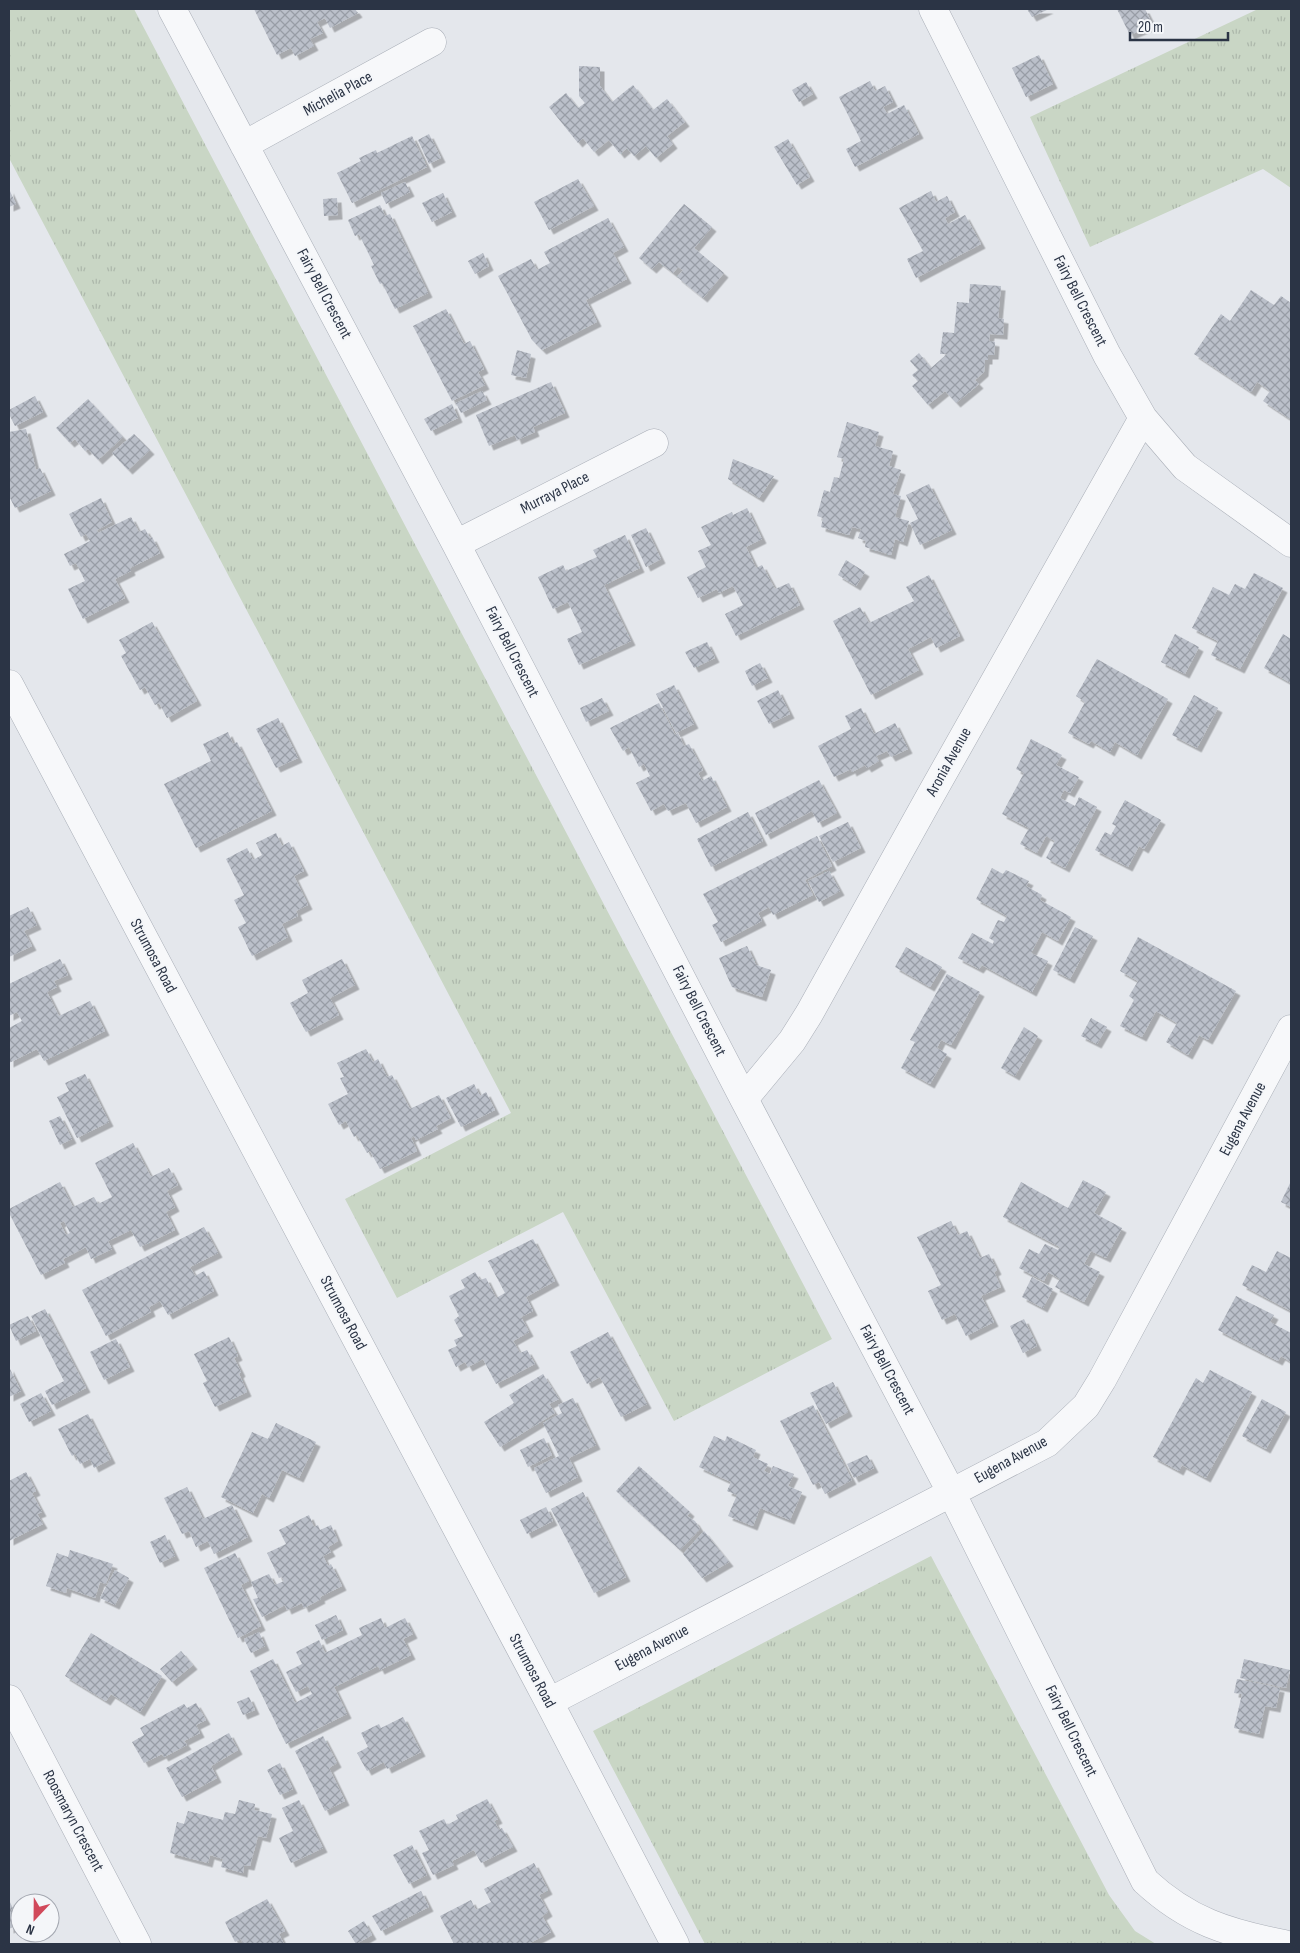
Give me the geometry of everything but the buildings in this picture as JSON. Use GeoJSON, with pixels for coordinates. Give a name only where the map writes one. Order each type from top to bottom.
{"type":"FeatureCollection","features":[{"type":"Feature","properties":{"kind":"street","name":"Fairy Bell Crescent"},"geometry":{"type":"LineString","coordinates":[[172,9],[456,544],[744,1099],[951,1492],[1145,1881],[1161,1896],[1186,1913],[1214,1926],[1246,1937],[1284,1944]]}},
{"type":"Feature","properties":{"kind":"street","name":"Fairy Bell Crescent"},"geometry":{"type":"LineString","coordinates":[[933,9],[1107,355],[1143,418],[1185,467],[1291,543]]}},
{"type":"Feature","properties":{"kind":"street","name":"Michelia Place"},"geometry":{"type":"LineString","coordinates":[[244,145],[432,42]]}},
{"type":"Feature","properties":{"kind":"street","name":"Aronia Avenue"},"geometry":{"type":"LineString","coordinates":[[744,1099],[792,1041],[809,1014],[1143,418]]}},
{"type":"Feature","properties":{"kind":"street","name":"Murraya Place"},"geometry":{"type":"LineString","coordinates":[[456,544],[654,443]]}},
{"type":"Feature","properties":{"kind":"street","name":"Strumosa Road"},"geometry":{"type":"LineString","coordinates":[[9,684],[549,1702],[675,1944]]}},
{"type":"Feature","properties":{"kind":"street","name":"Eugena Avenue"},"geometry":{"type":"LineString","coordinates":[[549,1702],[1047,1443],[1086,1406],[1102,1380],[1291,1029]]}},
{"type":"Feature","properties":{"kind":"street","name":"Roosmaryn Crescent"},"geometry":{"type":"LineString","coordinates":[[9,1699],[138,1944]]}},
{"type":"Feature","properties":{"kind":"green space"},"geometry":{"type":"Polygon","coordinates":[[[9,9],[134,9],[832,1339],[674,1421],[563,1212],[397,1298],[345,1199],[511,1113],[9,158],[9,9]]]}},
{"type":"Feature","properties":{"kind":"green space"},"geometry":{"type":"Polygon","coordinates":[[[1258,9],[1291,9],[1291,188],[1263,169],[1090,247],[1030,117],[1258,9]]]}},
{"type":"Feature","properties":{"kind":"green space"},"geometry":{"type":"Polygon","coordinates":[[[931,1556],[1109,1895],[1135,1931],[1156,1944],[705,1944],[593,1731],[931,1556]]]}}]}
